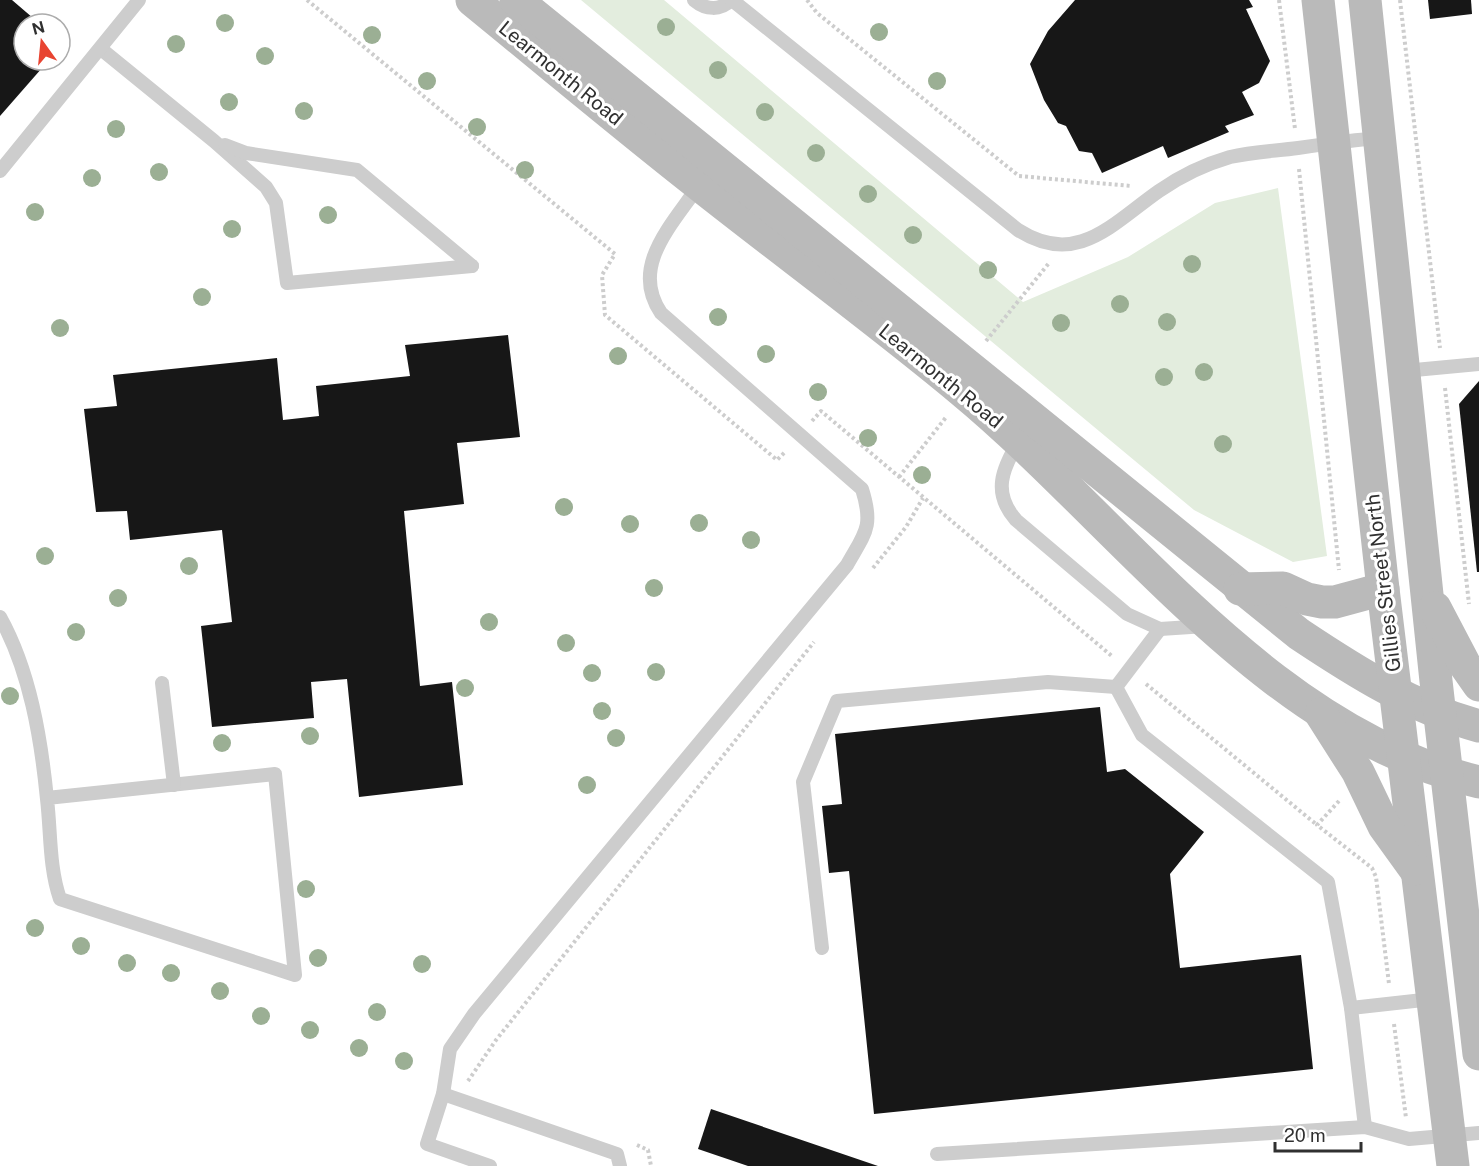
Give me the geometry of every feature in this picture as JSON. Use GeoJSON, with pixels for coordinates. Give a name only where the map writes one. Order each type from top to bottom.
{"type":"FeatureCollection","features":[{"type":"Feature","properties":{"kind":"main road","name":"Learmonth Road"},"geometry":{"type":"LineString","coordinates":[[472,0],[707,174],[1299,634],[1396,694],[1440,714],[1479,726]]}},
{"type":"Feature","properties":{"kind":"main road","name":"Learmonth Road"},"geometry":{"type":"LineString","coordinates":[[516,0],[707,174],[1019,441],[1211,626],[1267,674],[1321,714],[1403,755],[1447,773],[1479,782]]}},
{"type":"Feature","properties":{"kind":"main road","name":"Gillies Street North"},"geometry":{"type":"LineString","coordinates":[[1318,0],[1383,589],[1432,999],[1454,1149]]}},
{"type":"Feature","properties":{"kind":"main road","name":"Gillies Street North"},"geometry":{"type":"LineString","coordinates":[[1365,0],[1440,714],[1479,1054]]}},
{"type":"Feature","properties":{"kind":"main road"},"geometry":{"type":"LineString","coordinates":[[1240,589],[1283,588],[1307,599],[1322,602],[1335,602],[1383,589]]}},
{"type":"Feature","properties":{"kind":"main road"},"geometry":{"type":"LineString","coordinates":[[1427,593],[1465,665],[1479,685]]}},
{"type":"Feature","properties":{"kind":"main road"},"geometry":{"type":"LineString","coordinates":[[1321,714],[1358,772],[1384,826],[1417,872]]}},
{"type":"Feature","properties":{"kind":"main road"},"geometry":{"type":"LineString","coordinates":[[1464,919],[1479,888]]}},
{"type":"Feature","properties":{"kind":"lane"},"geometry":{"type":"LineString","coordinates":[[0,171],[139,0]]}},
{"type":"Feature","properties":{"kind":"lane"},"geometry":{"type":"LineString","coordinates":[[694,0],[701,5],[714,8],[731,0],[1017,230],[1043,241],[1066,245],[1087,241],[1100,235],[1178,179],[1226,158],[1334,142],[1380,138]]}},
{"type":"Feature","properties":{"kind":"lane"},"geometry":{"type":"LineString","coordinates":[[101,49],[214,141],[266,187],[273,197],[287,283],[472,266],[357,170],[246,153],[214,141]]}},
{"type":"Feature","properties":{"kind":"lane"},"geometry":{"type":"LineString","coordinates":[[490,1166],[427,1144],[443,1094],[450,1049],[474,1014],[819,600],[847,565],[868,527],[868,507],[862,489],[661,313],[651,298],[648,278],[652,258],[707,174]]}},
{"type":"Feature","properties":{"kind":"lane"},"geometry":{"type":"LineString","coordinates":[[1404,371],[1479,364]]}},
{"type":"Feature","properties":{"kind":"lane"},"geometry":{"type":"LineString","coordinates":[[1019,441],[1002,475],[1002,496],[1010,513],[1096,591],[1127,614],[1160,629],[1211,626]]}},
{"type":"Feature","properties":{"kind":"lane"},"geometry":{"type":"LineString","coordinates":[[0,617],[32,704],[47,798],[53,878],[60,899],[295,975],[275,774],[47,798]]}},
{"type":"Feature","properties":{"kind":"lane"},"geometry":{"type":"LineString","coordinates":[[1116,687],[1160,629]]}},
{"type":"Feature","properties":{"kind":"lane"},"geometry":{"type":"LineString","coordinates":[[822,948],[803,782],[837,701],[1048,682],[1116,687]]}},
{"type":"Feature","properties":{"kind":"lane"},"geometry":{"type":"LineString","coordinates":[[162,683],[174,785]]}},
{"type":"Feature","properties":{"kind":"lane"},"geometry":{"type":"LineString","coordinates":[[1116,687],[1142,735],[1328,882],[1351,1008],[1365,1127]]}},
{"type":"Feature","properties":{"kind":"lane"},"geometry":{"type":"LineString","coordinates":[[1351,1008],[1432,999]]}},
{"type":"Feature","properties":{"kind":"lane"},"geometry":{"type":"LineString","coordinates":[[443,1094],[616,1154],[620,1166]]}},
{"type":"Feature","properties":{"kind":"lane"},"geometry":{"type":"LineString","coordinates":[[937,1154],[1365,1127],[1454,1149]]}},
{"type":"Feature","properties":{"kind":"path"},"geometry":{"type":"LineString","coordinates":[[307,0],[615,254],[602,275],[606,315],[777,460],[786,450]]}},
{"type":"Feature","properties":{"kind":"path"},"geometry":{"type":"LineString","coordinates":[[807,0],[817,13],[1019,176],[1129,184],[1132,188],[1140,182]]}},
{"type":"Feature","properties":{"kind":"path"},"geometry":{"type":"LineString","coordinates":[[1279,0],[1295,132],[1284,133]]}},
{"type":"Feature","properties":{"kind":"path"},"geometry":{"type":"LineString","coordinates":[[1400,0],[1470,616]]}},
{"type":"Feature","properties":{"kind":"path"},"geometry":{"type":"LineString","coordinates":[[1297,148],[1340,580]]}},
{"type":"Feature","properties":{"kind":"path"},"geometry":{"type":"LineString","coordinates":[[817,416],[821,411],[1118,661]]}},
{"type":"Feature","properties":{"kind":"path"},"geometry":{"type":"LineString","coordinates":[[869,572],[906,527],[923,498]]}},
{"type":"Feature","properties":{"kind":"path"},"geometry":{"type":"LineString","coordinates":[[470,1089],[468,1080],[496,1040],[819,635]]}},
{"type":"Feature","properties":{"kind":"path"},"geometry":{"type":"LineString","coordinates":[[1146,684],[1372,868],[1376,878]]}},
{"type":"Feature","properties":{"kind":"path"},"geometry":{"type":"LineString","coordinates":[[1317,825],[1340,800]]}},
{"type":"Feature","properties":{"kind":"path"},"geometry":{"type":"LineString","coordinates":[[630,1142],[648,1150],[651,1166]]}},
{"type":"Feature","properties":{"kind":"green space"},"geometry":{"type":"Polygon","coordinates":[[[581,0],[664,0],[1023,302],[1128,257],[1215,203],[1278,188],[1327,556],[1293,562],[1194,510],[581,0]]]}},
{"type":"Feature","properties":{"kind":"building"},"geometry":{"type":"Polygon","coordinates":[[[0,0],[12,0],[26,12],[12,12],[12,72],[38,72],[0,116],[0,0]]]}},
{"type":"Feature","properties":{"kind":"building"},"geometry":{"type":"Polygon","coordinates":[[[1075,0],[1249,0],[1253,7],[1246,9],[1270,61],[1259,83],[1242,92],[1254,115],[1225,126],[1229,132],[1168,158],[1163,146],[1102,173],[1092,153],[1079,151],[1066,126],[1058,123],[1044,100],[1030,64],[1048,31],[1075,0]]]}},
{"type":"Feature","properties":{"kind":"building"},"geometry":{"type":"Polygon","coordinates":[[[1428,0],[1471,0],[1472,14],[1430,19],[1428,0]]]}},
{"type":"Feature","properties":{"kind":"building"},"geometry":{"type":"Polygon","coordinates":[[[508,335],[520,437],[457,443],[464,504],[404,511],[420,686],[452,682],[463,785],[359,797],[347,679],[311,682],[314,718],[212,727],[201,626],[232,622],[222,530],[130,540],[127,511],[96,512],[84,409],[117,406],[113,375],[277,358],[283,420],[319,416],[316,386],[410,376],[405,345],[508,335]]]}},
{"type":"Feature","properties":{"kind":"building"},"geometry":{"type":"Polygon","coordinates":[[[1479,381],[1479,572],[1477,572],[1459,404],[1479,381]]]}},
{"type":"Feature","properties":{"kind":"building"},"geometry":{"type":"Polygon","coordinates":[[[1100,707],[1107,772],[1125,769],[1204,832],[1170,874],[1180,968],[1301,955],[1313,1069],[874,1114],[849,871],[829,873],[822,806],[842,804],[835,734],[1100,707]]]}},
{"type":"Feature","properties":{"kind":"building"},"geometry":{"type":"Polygon","coordinates":[[[711,1109],[878,1166],[748,1166],[698,1149],[711,1109]]]}}]}
